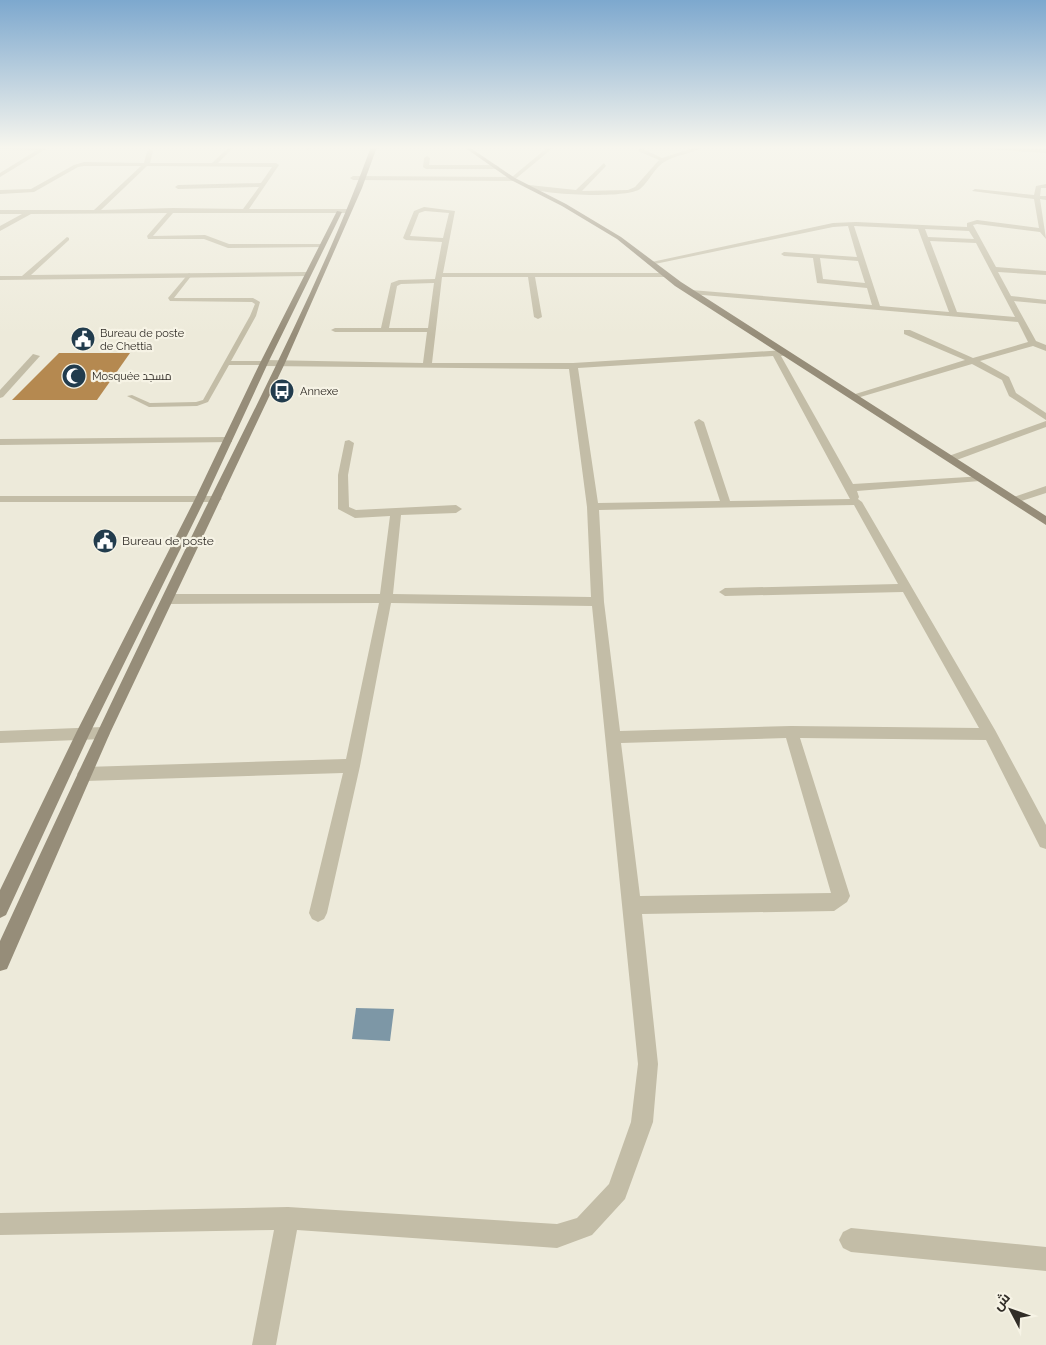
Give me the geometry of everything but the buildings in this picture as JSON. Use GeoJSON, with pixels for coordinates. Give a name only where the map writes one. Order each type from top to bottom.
{"type":"FeatureCollection","features":[{"type":"Feature","properties":{"kind":"main road"},"geometry":{"type":"LineString","coordinates":[[572,210],[618,238],[666,275],[781,354],[854,396],[1046,521]]}},
{"type":"Feature","properties":{"kind":"main road"},"geometry":{"type":"LineString","coordinates":[[0,909],[82,734],[200,499],[321,245],[344,211]]}},
{"type":"Feature","properties":{"kind":"main road"},"geometry":{"type":"LineString","coordinates":[[0,962],[103,733],[281,363],[344,211]]}},
{"type":"Feature","properties":{"kind":"street"},"geometry":{"type":"LineString","coordinates":[[0,212],[97,210],[344,211]]}},
{"type":"Feature","properties":{"kind":"street"},"geometry":{"type":"LineString","coordinates":[[173,210],[150,238],[205,238],[228,246],[321,245]]}},
{"type":"Feature","properties":{"kind":"street"},"geometry":{"type":"LineString","coordinates":[[422,210],[416,212],[406,238],[446,240]]}},
{"type":"Feature","properties":{"kind":"street"},"geometry":{"type":"LineString","coordinates":[[427,366],[439,278],[452,211],[435,210]]}},
{"type":"Feature","properties":{"kind":"street"},"geometry":{"type":"LineString","coordinates":[[1033,343],[969,224],[971,222],[1045,233],[1040,210]]}},
{"type":"Feature","properties":{"kind":"street"},"geometry":{"type":"LineString","coordinates":[[0,229],[30,212]]}},
{"type":"Feature","properties":{"kind":"street"},"geometry":{"type":"LineString","coordinates":[[650,262],[823,226],[850,224],[970,229]]}},
{"type":"Feature","properties":{"kind":"street"},"geometry":{"type":"LineString","coordinates":[[850,224],[877,308]]}},
{"type":"Feature","properties":{"kind":"street"},"geometry":{"type":"LineString","coordinates":[[921,227],[954,314]]}},
{"type":"Feature","properties":{"kind":"street"},"geometry":{"type":"LineString","coordinates":[[25,278],[66,239]]}},
{"type":"Feature","properties":{"kind":"street"},"geometry":{"type":"LineString","coordinates":[[926,239],[977,241]]}},
{"type":"Feature","properties":{"kind":"street"},"geometry":{"type":"LineString","coordinates":[[784,254],[861,259]]}},
{"type":"Feature","properties":{"kind":"street"},"geometry":{"type":"LineString","coordinates":[[816,256],[820,281],[870,286]]}},
{"type":"Feature","properties":{"kind":"street"},"geometry":{"type":"LineString","coordinates":[[992,268],[1046,272]]}},
{"type":"Feature","properties":{"kind":"street"},"geometry":{"type":"LineString","coordinates":[[0,278],[307,274]]}},
{"type":"Feature","properties":{"kind":"street"},"geometry":{"type":"LineString","coordinates":[[531,275],[538,317]]}},
{"type":"Feature","properties":{"kind":"street"},"geometry":{"type":"LineString","coordinates":[[384,330],[394,285],[399,282],[439,278],[531,275],[666,275]]}},
{"type":"Feature","properties":{"kind":"street"},"geometry":{"type":"LineString","coordinates":[[691,292],[1021,320]]}},
{"type":"Feature","properties":{"kind":"street"},"geometry":{"type":"LineString","coordinates":[[1009,298],[1046,302]]}},
{"type":"Feature","properties":{"kind":"street"},"geometry":{"type":"LineString","coordinates":[[335,330],[432,330]]}},
{"type":"Feature","properties":{"kind":"street"},"geometry":{"type":"LineString","coordinates":[[907,332],[973,360],[1006,379],[1012,394],[1046,417]]}},
{"type":"Feature","properties":{"kind":"street"},"geometry":{"type":"LineString","coordinates":[[854,396],[1033,343],[1046,348]]}},
{"type":"Feature","properties":{"kind":"street"},"geometry":{"type":"LineString","coordinates":[[264,363],[573,366],[781,354],[857,502],[990,734],[1046,841]]}},
{"type":"Feature","properties":{"kind":"street"},"geometry":{"type":"LineString","coordinates":[[0,395],[36,356]]}},
{"type":"Feature","properties":{"kind":"street"},"geometry":{"type":"LineString","coordinates":[[0,1224],[288,1218],[557,1236],[584,1226],[617,1191],[642,1122],[648,1064],[598,602],[593,508],[573,366]]}},
{"type":"Feature","properties":{"kind":"street"},"geometry":{"type":"LineString","coordinates":[[699,422],[726,504]]}},
{"type":"Feature","properties":{"kind":"street"},"geometry":{"type":"LineString","coordinates":[[950,459],[1046,424]]}},
{"type":"Feature","properties":{"kind":"street"},"geometry":{"type":"LineString","coordinates":[[0,442],[228,440]]}},
{"type":"Feature","properties":{"kind":"street"},"geometry":{"type":"LineString","coordinates":[[349,443],[343,475],[344,509],[356,514],[456,509]]}},
{"type":"Feature","properties":{"kind":"street"},"geometry":{"type":"LineString","coordinates":[[850,488],[980,478]]}},
{"type":"Feature","properties":{"kind":"street"},"geometry":{"type":"LineString","coordinates":[[1015,500],[1046,489]]}},
{"type":"Feature","properties":{"kind":"street"},"geometry":{"type":"LineString","coordinates":[[0,499],[217,499]]}},
{"type":"Feature","properties":{"kind":"street"},"geometry":{"type":"LineString","coordinates":[[593,508],[857,502]]}},
{"type":"Feature","properties":{"kind":"street"},"geometry":{"type":"LineString","coordinates":[[318,913],[352,766],[386,598],[396,512]]}},
{"type":"Feature","properties":{"kind":"street"},"geometry":{"type":"LineString","coordinates":[[724,592],[907,588]]}},
{"type":"Feature","properties":{"kind":"street"},"geometry":{"type":"LineString","coordinates":[[168,599],[386,598],[598,602]]}},
{"type":"Feature","properties":{"kind":"street"},"geometry":{"type":"LineString","coordinates":[[614,737],[791,732],[990,734]]}},
{"type":"Feature","properties":{"kind":"street"},"geometry":{"type":"LineString","coordinates":[[632,905],[834,902],[839,900],[841,896],[791,732]]}},
{"type":"Feature","properties":{"kind":"street"},"geometry":{"type":"LineString","coordinates":[[0,737],[103,733]]}},
{"type":"Feature","properties":{"kind":"street"},"geometry":{"type":"LineString","coordinates":[[85,774],[352,766]]}},
{"type":"Feature","properties":{"kind":"street"},"geometry":{"type":"LineString","coordinates":[[264,1345],[288,1218]]}},
{"type":"Feature","properties":{"kind":"street"},"geometry":{"type":"LineString","coordinates":[[851,1240],[1046,1259]]}},
{"type":"Feature","properties":{"kind":"lane"},"geometry":{"type":"LineString","coordinates":[[130,396],[149,405],[201,403],[206,401],[258,303],[253,300],[172,300],[171,298],[189,275]]}},
{"type":"Feature","properties":{"kind":"lane"},"geometry":{"type":"LineString","coordinates":[[227,363],[264,363]]}},
{"type":"Feature","properties":{"kind":"water"},"geometry":{"type":"Polygon","coordinates":[[[356,1008],[394,1009],[390,1041],[352,1039],[356,1008]]]}},
{"type":"Feature","properties":{"kind":"place","name":"Bureau de poste de Chettia"},"geometry":{"type":"Point","coordinates":[83,339]}},
{"type":"Feature","properties":{"kind":"place","name":"Mosquée مسجد"},"geometry":{"type":"Point","coordinates":[74,376]}},
{"type":"Feature","properties":{"kind":"place","name":"Annexe"},"geometry":{"type":"Point","coordinates":[282,391]}},
{"type":"Feature","properties":{"kind":"place","name":"Bureau de poste"},"geometry":{"type":"Point","coordinates":[105,541]}}]}
